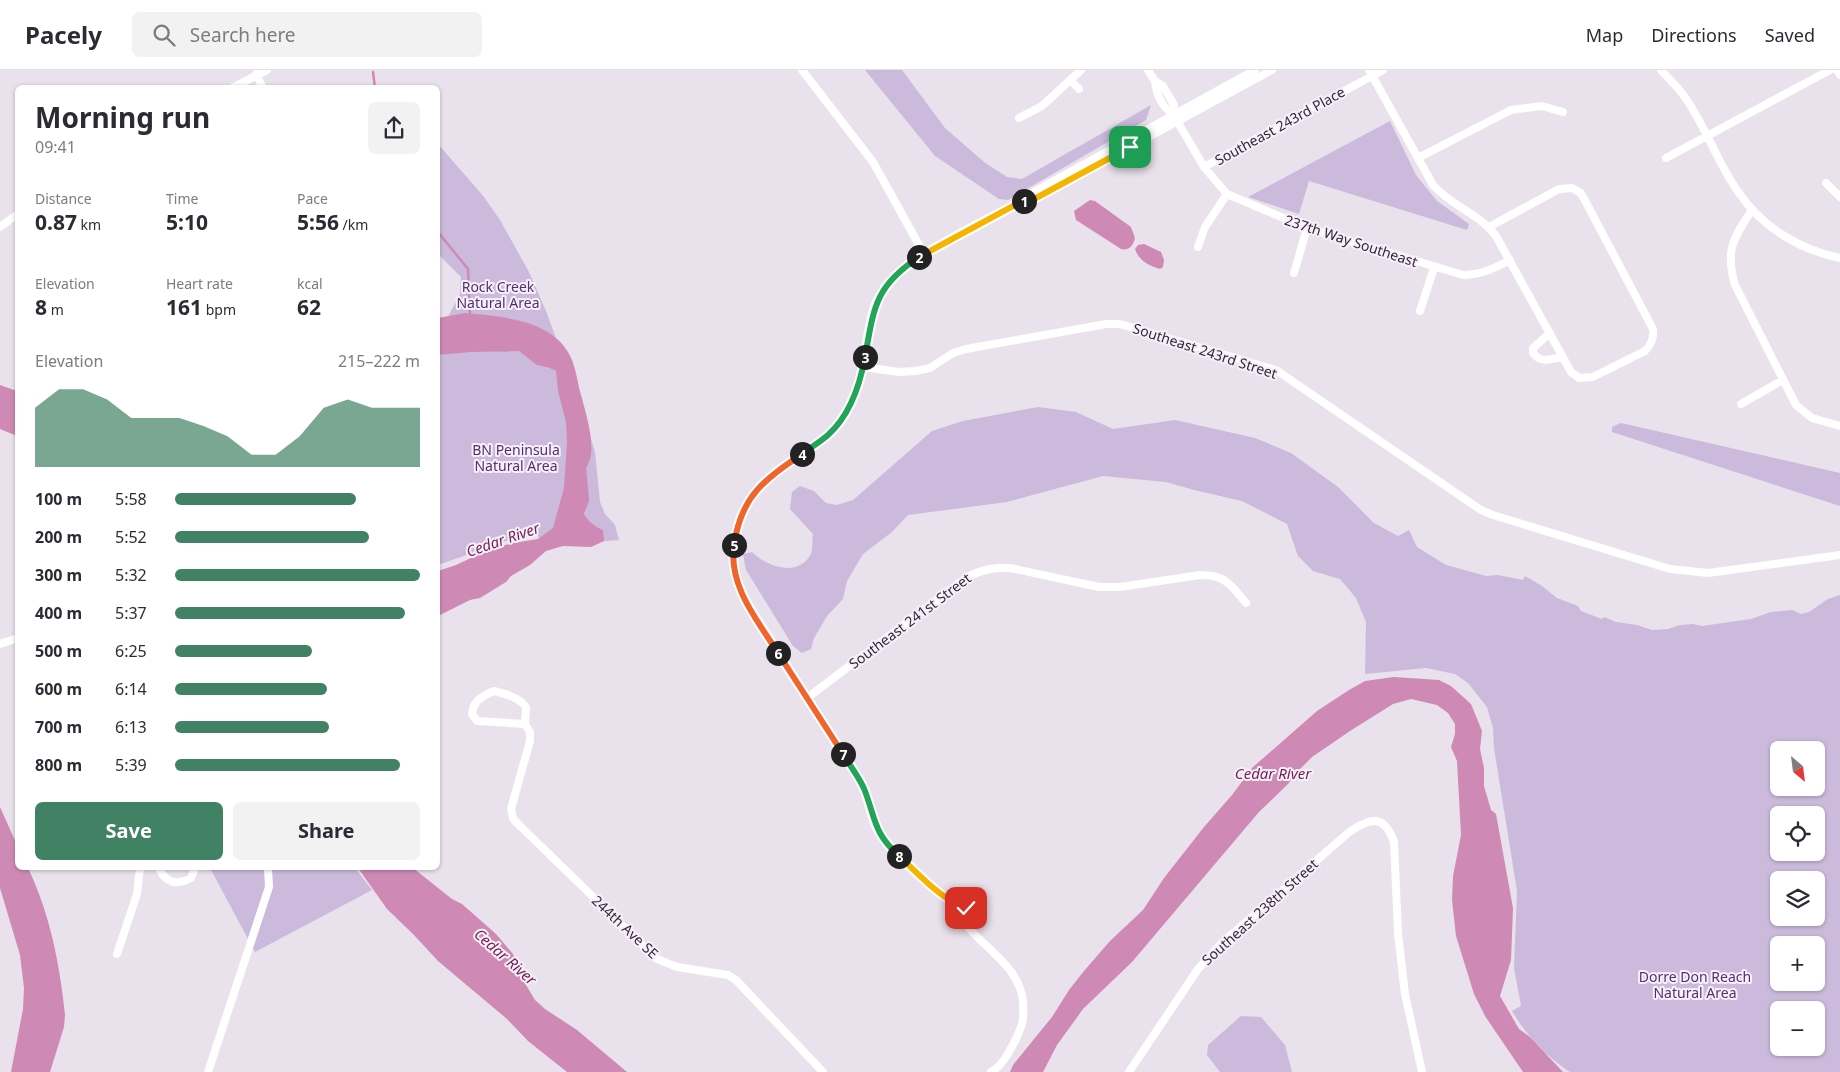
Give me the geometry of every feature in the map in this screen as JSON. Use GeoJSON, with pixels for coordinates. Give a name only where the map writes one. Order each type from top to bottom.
{"type":"FeatureCollection","features":[{"type":"Feature","properties":{"kind":"street"},"geometry":{"type":"LineString","coordinates":[[237,85],[267,70]]}},
{"type":"Feature","properties":{"kind":"street"},"geometry":{"type":"LineString","coordinates":[[802,70],[873,162],[924,254]]}},
{"type":"Feature","properties":{"kind":"street"},"geometry":{"type":"LineString","coordinates":[[1019,118],[1042,106],[1081,70]]}},
{"type":"Feature","properties":{"kind":"street","name":"237th Way Southeast"},"geometry":{"type":"LineString","coordinates":[[1148,70],[1154,81],[1163,86],[1174,105],[1175,118],[1204,167],[1227,194],[1307,228],[1434,268],[1463,275],[1480,274],[1510,260]]}},
{"type":"Feature","properties":{"kind":"street"},"geometry":{"type":"LineString","coordinates":[[1175,118],[1255,70]]}},
{"type":"Feature","properties":{"kind":"street"},"geometry":{"type":"LineString","coordinates":[[966,908],[942,895],[882,839],[875,826],[865,791],[859,779],[742,594],[732,555],[740,518],[748,501],[760,485],[768,477],[827,436],[849,408],[863,367],[874,309],[878,299],[895,276],[908,265],[924,254],[1017,204],[1032,193],[1175,118],[1272,70]]}},
{"type":"Feature","properties":{"kind":"street","name":"Southeast 243rd Place"},"geometry":{"type":"LineString","coordinates":[[1204,167],[1371,73],[1383,70]]}},
{"type":"Feature","properties":{"kind":"street"},"geometry":{"type":"LineString","coordinates":[[1661,70],[1684,95],[1738,192],[1752,210],[1769,225],[1801,246],[1840,258]]}},
{"type":"Feature","properties":{"kind":"street"},"geometry":{"type":"LineString","coordinates":[[1666,158],[1830,70]]}},
{"type":"Feature","properties":{"kind":"street"},"geometry":{"type":"LineString","coordinates":[[1837,70],[1840,75]]}},
{"type":"Feature","properties":{"kind":"street"},"geometry":{"type":"LineString","coordinates":[[1371,73],[1433,185],[1441,194],[1489,227],[1510,260],[1571,372],[1579,378],[1593,378],[1644,351],[1652,340],[1653,329],[1586,199],[1581,193],[1572,188],[1559,188],[1489,227]]}},
{"type":"Feature","properties":{"kind":"street"},"geometry":{"type":"LineString","coordinates":[[256,74],[262,85]]}},
{"type":"Feature","properties":{"kind":"street"},"geometry":{"type":"LineString","coordinates":[[1070,81],[1078,89]]}},
{"type":"Feature","properties":{"kind":"street"},"geometry":{"type":"LineString","coordinates":[[1418,158],[1511,110],[1542,106],[1563,112]]}},
{"type":"Feature","properties":{"kind":"street"},"geometry":{"type":"LineString","coordinates":[[1826,183],[1840,197]]}},
{"type":"Feature","properties":{"kind":"street"},"geometry":{"type":"LineString","coordinates":[[1198,246],[1205,227],[1227,194]]}},
{"type":"Feature","properties":{"kind":"street"},"geometry":{"type":"LineString","coordinates":[[1752,210],[1736,233],[1731,247],[1731,272],[1735,286],[1793,400],[1804,412],[1819,421],[1840,426]]}},
{"type":"Feature","properties":{"kind":"street"},"geometry":{"type":"LineString","coordinates":[[0,227],[15,216]]}},
{"type":"Feature","properties":{"kind":"street"},"geometry":{"type":"LineString","coordinates":[[1294,273],[1307,228]]}},
{"type":"Feature","properties":{"kind":"street"},"geometry":{"type":"LineString","coordinates":[[1420,311],[1434,268]]}},
{"type":"Feature","properties":{"kind":"street","name":"Southeast 243rd Street"},"geometry":{"type":"LineString","coordinates":[[863,367],[899,372],[916,371],[930,368],[953,353],[974,347],[1106,324],[1120,324],[1276,370],[1482,510],[1493,515],[1670,569],[1708,574],[1840,555]]}},
{"type":"Feature","properties":{"kind":"street"},"geometry":{"type":"LineString","coordinates":[[1550,333],[1533,348],[1533,353],[1540,360],[1547,361],[1562,357]]}},
{"type":"Feature","properties":{"kind":"street"},"geometry":{"type":"LineString","coordinates":[[1741,404],[1783,380]]}},
{"type":"Feature","properties":{"kind":"street","name":"Southeast 241st Street"},"geometry":{"type":"LineString","coordinates":[[807,698],[967,577],[980,570],[995,567],[1010,568],[1099,587],[1120,587],[1200,575],[1213,575],[1230,583],[1246,603]]}},
{"type":"Feature","properties":{"kind":"street"},"geometry":{"type":"LineString","coordinates":[[0,644],[15,639]]}},
{"type":"Feature","properties":{"kind":"street","name":"244th Ave SE"},"geometry":{"type":"LineString","coordinates":[[525,724],[477,721],[472,714],[473,707],[476,701],[494,691],[504,693],[520,701],[526,707],[525,724],[530,732],[530,741],[511,809],[512,818],[657,959],[677,967],[728,975],[736,980],[823,1072]]}},
{"type":"Feature","properties":{"kind":"street","name":"Southeast 238th Street"},"geometry":{"type":"LineString","coordinates":[[1129,1072],[1198,969],[1222,943],[1348,833],[1368,821],[1384,824],[1390,831],[1394,842],[1398,933],[1405,994],[1422,1072]]}},
{"type":"Feature","properties":{"kind":"street"},"geometry":{"type":"LineString","coordinates":[[117,954],[137,894],[140,870]]}},
{"type":"Feature","properties":{"kind":"street"},"geometry":{"type":"LineString","coordinates":[[160,870],[162,875],[169,881],[182,882],[191,878],[194,870]]}},
{"type":"Feature","properties":{"kind":"street"},"geometry":{"type":"LineString","coordinates":[[208,1072],[269,888],[268,870]]}},
{"type":"Feature","properties":{"kind":"street"},"geometry":{"type":"LineString","coordinates":[[954,903],[967,925],[1014,974],[1022,993],[1024,1018],[1019,1033],[1000,1066],[991,1072]]}},
{"type":"Feature","properties":{"kind":"green space"},"geometry":{"type":"Polygon","coordinates":[[[865,70],[902,70],[945,128],[984,162],[1007,177],[1022,179],[1151,105],[1146,120],[1008,200],[999,199],[935,156],[865,70]]]}},
{"type":"Feature","properties":{"kind":"green space"},"geometry":{"type":"Polygon","coordinates":[[[1390,121],[1416,175],[1437,201],[1469,224],[1467,230],[1309,181],[1299,214],[1248,197],[1390,121]]]}},
{"type":"Feature","properties":{"kind":"green space","name":"BN Peninsula Natural Area"},"geometry":{"type":"Polygon","coordinates":[[[440,146],[484,197],[500,220],[529,272],[546,311],[582,409],[595,452],[600,502],[605,514],[615,525],[619,540],[544,546],[537,535],[520,536],[440,564],[440,356],[442,355],[440,340],[448,317],[460,294],[461,277],[440,256],[440,146]]]}},
{"type":"Feature","properties":{"kind":"green space","name":"Dorre Don Reach Natural Area"},"geometry":{"type":"Polygon","coordinates":[[[1038,407],[1076,412],[1113,429],[1175,420],[1255,438],[1291,453],[1338,487],[1374,523],[1398,536],[1409,530],[1417,547],[1446,565],[1486,576],[1498,575],[1523,580],[1525,576],[1557,598],[1578,606],[1581,611],[1602,619],[1604,617],[1616,622],[1637,625],[1652,630],[1668,629],[1680,625],[1693,624],[1702,626],[1751,619],[1771,612],[1792,610],[1801,614],[1809,612],[1828,599],[1840,595],[1840,1072],[1570,1072],[1545,1052],[1530,1037],[1512,1011],[1521,1006],[1514,968],[1517,891],[1494,748],[1493,728],[1487,707],[1468,683],[1455,674],[1426,668],[1365,674],[1366,622],[1356,598],[1340,579],[1313,571],[1298,556],[1287,524],[1242,501],[1166,482],[1103,476],[1007,502],[908,515],[892,532],[863,554],[847,581],[843,599],[827,616],[814,638],[811,649],[802,653],[793,646],[746,570],[743,554],[752,552],[766,562],[782,568],[798,566],[811,554],[813,534],[790,509],[792,492],[800,486],[814,491],[826,503],[837,505],[853,500],[932,431],[963,421],[1038,407]]]}},
{"type":"Feature","properties":{"kind":"green space"},"geometry":{"type":"Polygon","coordinates":[[[1621,423],[1840,473],[1840,506],[1612,432],[1612,427],[1621,423]]]}},
{"type":"Feature","properties":{"kind":"green space"},"geometry":{"type":"Polygon","coordinates":[[[211,870],[357,870],[372,890],[255,952],[211,870]]]}},
{"type":"Feature","properties":{"kind":"green space"},"geometry":{"type":"Polygon","coordinates":[[[1241,1016],[1261,1017],[1285,1045],[1292,1072],[1220,1072],[1207,1055],[1208,1045],[1241,1016]]]}},
{"type":"Feature","properties":{"kind":"water"},"geometry":{"type":"Polygon","coordinates":[[[1090,200],[1095,201],[1131,227],[1135,238],[1130,247],[1121,249],[1076,220],[1074,211],[1090,200]]]}},
{"type":"Feature","properties":{"kind":"water"},"geometry":{"type":"Polygon","coordinates":[[[1144,244],[1161,252],[1164,260],[1163,267],[1160,269],[1152,266],[1139,257],[1135,249],[1138,245],[1144,244]]]}},
{"type":"Feature","properties":{"kind":"water"},"geometry":{"type":"Polygon","coordinates":[[[465,313],[522,321],[549,332],[568,352],[575,368],[591,440],[590,460],[581,484],[581,508],[589,521],[603,530],[604,541],[591,547],[563,546],[546,551],[530,565],[480,598],[470,600],[440,615],[440,570],[488,550],[538,539],[553,528],[564,488],[567,442],[566,422],[558,391],[556,371],[537,365],[519,351],[440,355],[440,318],[465,313]]]}},
{"type":"Feature","properties":{"kind":"water"},"geometry":{"type":"Polygon","coordinates":[[[0,385],[15,390],[15,435],[0,429],[0,385]]]}},
{"type":"Feature","properties":{"kind":"water","name":"Cedar River"},"geometry":{"type":"Polygon","coordinates":[[[1394,677],[1439,680],[1451,686],[1471,704],[1482,731],[1480,749],[1484,768],[1484,786],[1491,810],[1496,814],[1513,908],[1511,960],[1500,996],[1519,1029],[1530,1037],[1563,1072],[1523,1072],[1485,1016],[1474,994],[1456,936],[1452,900],[1453,876],[1461,835],[1457,761],[1451,747],[1455,734],[1455,724],[1448,713],[1437,705],[1411,699],[1393,704],[1312,757],[1259,812],[1132,962],[1083,1009],[1057,1045],[1043,1072],[1010,1072],[1013,1065],[1052,1017],[1084,971],[1110,941],[1143,910],[1164,878],[1253,767],[1317,711],[1349,690],[1365,681],[1394,677]]]}},
{"type":"Feature","properties":{"kind":"water"},"geometry":{"type":"Polygon","coordinates":[[[0,807],[15,841],[15,870],[29,870],[48,922],[57,959],[65,1015],[64,1027],[50,1072],[11,1072],[23,1009],[24,988],[20,955],[0,888],[0,807]]]}},
{"type":"Feature","properties":{"kind":"water","name":"Cedar River"},"geometry":{"type":"Polygon","coordinates":[[[359,870],[416,870],[452,899],[462,904],[496,934],[513,954],[524,976],[526,985],[535,1000],[545,1009],[577,1030],[627,1072],[567,1072],[528,1041],[507,1019],[438,961],[387,909],[359,870]]]}},
{"type":"Feature","properties":{"kind":"waterway"},"geometry":{"type":"LineString","coordinates":[[373,72],[375,85]]}},
{"type":"Feature","properties":{"kind":"waterway"},"geometry":{"type":"LineString","coordinates":[[440,234],[468,269],[470,317]]}},
{"type":"Feature","properties":{"kind":"waterway","name":"Cedar River"},"geometry":{"type":"LineString","coordinates":[[573,521],[582,500],[579,467]]}},
{"type":"Feature","properties":{"kind":"route"},"geometry":{"type":"LineString","coordinates":[[966,908],[952,903],[942,895],[882,839],[875,826],[865,791],[859,779],[742,594],[732,555],[735,535],[740,518],[756,490],[768,477],[827,436],[849,408],[863,367],[874,309],[878,299],[895,276],[924,254],[1017,204],[1036,198],[1130,147]]}},
{"type":"Feature","properties":{"kind":"park label","name":"Rock Creek Natural Area"},"geometry":{"type":"Point","coordinates":[498,296]}}]}
